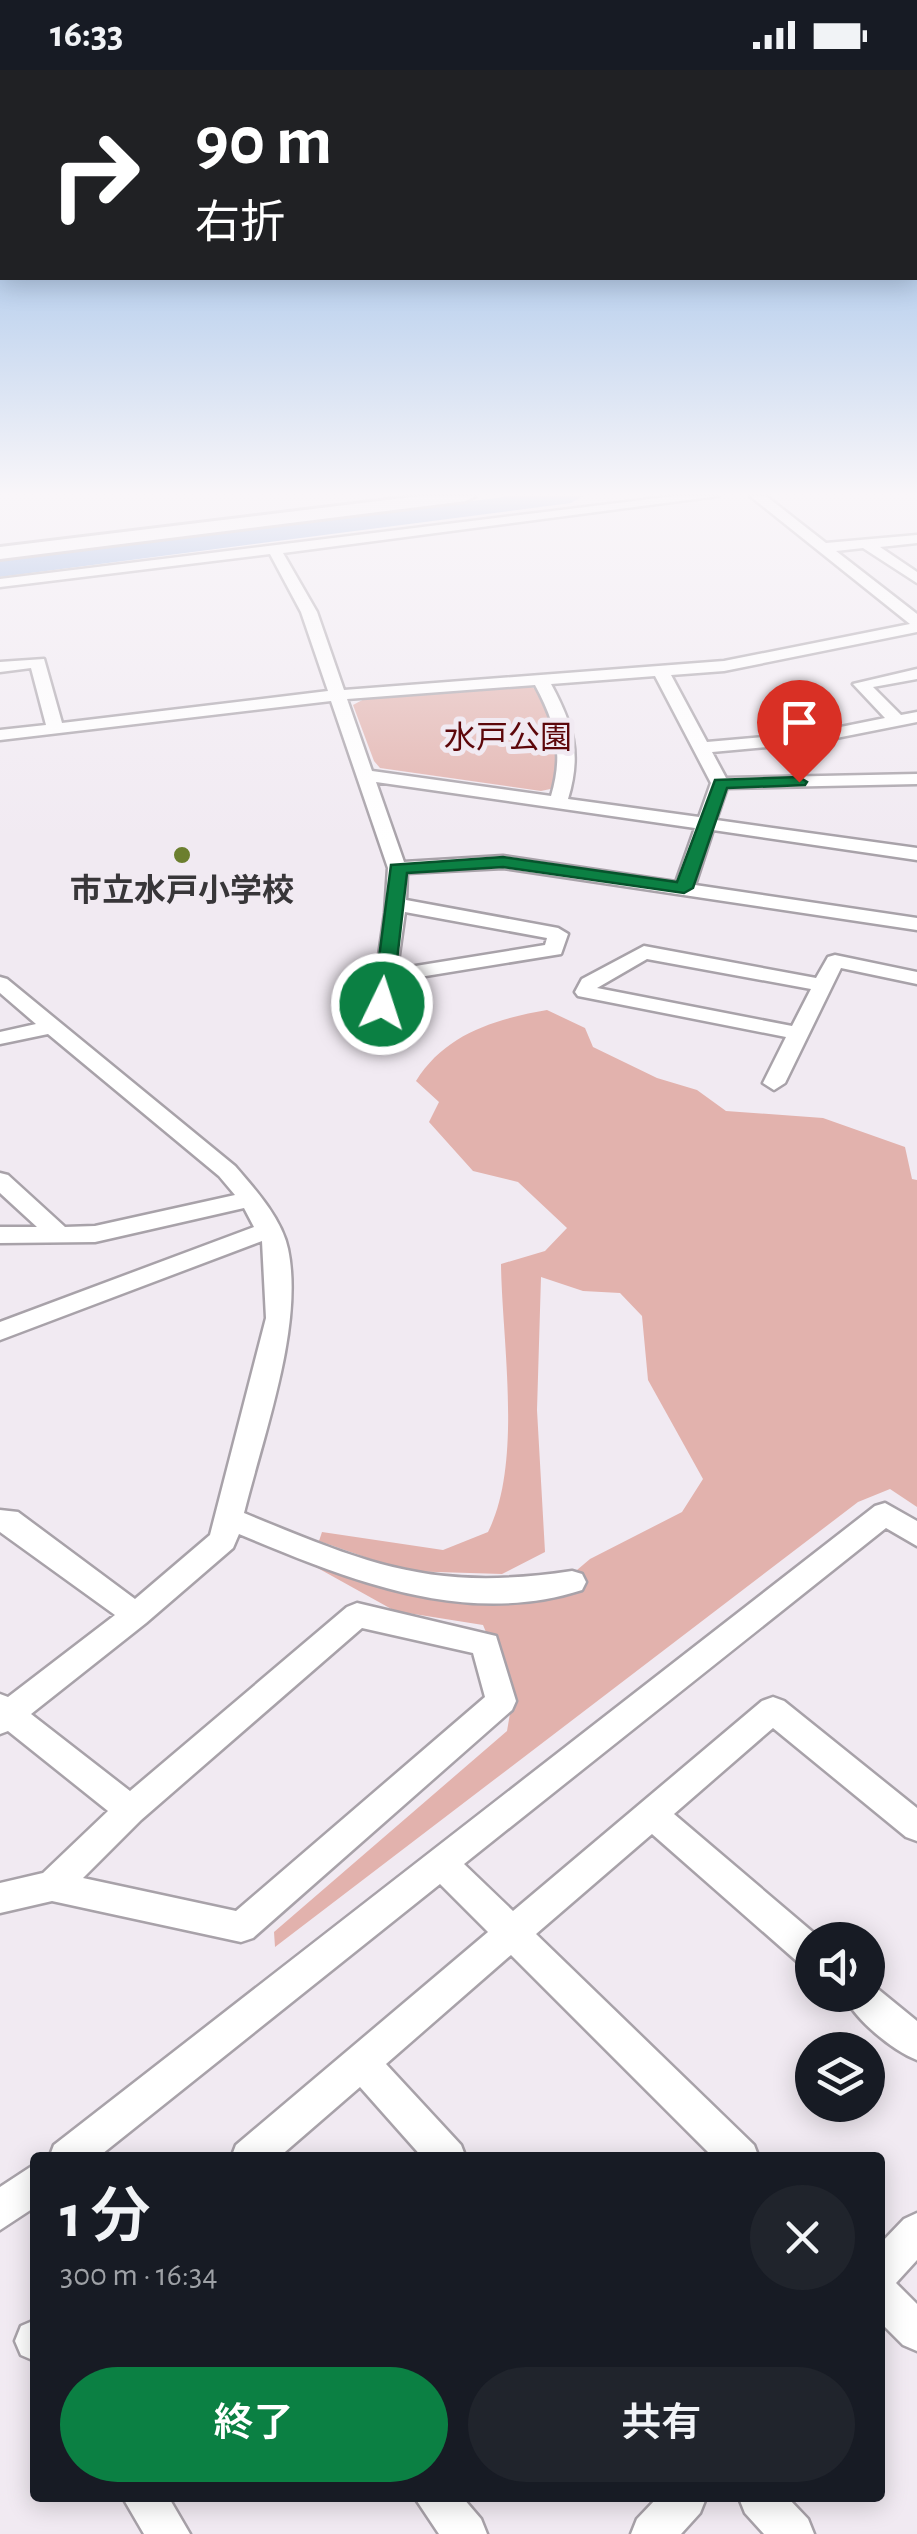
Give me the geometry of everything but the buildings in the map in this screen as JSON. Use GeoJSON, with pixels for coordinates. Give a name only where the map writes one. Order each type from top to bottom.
{"type":"FeatureCollection","features":[{"type":"Feature","properties":{"kind":"street"},"geometry":{"type":"LineString","coordinates":[[308,611],[340,695],[400,883],[382,1004]]}},
{"type":"Feature","properties":{"kind":"street"},"geometry":{"type":"LineString","coordinates":[[0,735],[340,695],[660,672],[793,655],[917,624]]}},
{"type":"Feature","properties":{"kind":"street"},"geometry":{"type":"LineString","coordinates":[[0,667],[38,662],[55,727]]}},
{"type":"Feature","properties":{"kind":"street"},"geometry":{"type":"LineString","coordinates":[[660,672],[720,783],[684,888]]}},
{"type":"Feature","properties":{"kind":"street"},"geometry":{"type":"LineString","coordinates":[[897,721],[861,684],[917,674]]}},
{"type":"Feature","properties":{"kind":"street"},"geometry":{"type":"LineString","coordinates":[[541,681],[557,712],[572,760],[558,802]]}},
{"type":"Feature","properties":{"kind":"street"},"geometry":{"type":"LineString","coordinates":[[703,748],[811,738],[917,717]]}},
{"type":"Feature","properties":{"kind":"street"},"geometry":{"type":"LineString","coordinates":[[365,775],[917,854]]}},
{"type":"Feature","properties":{"kind":"street"},"geometry":{"type":"LineString","coordinates":[[720,783],[917,780]]}},
{"type":"Feature","properties":{"kind":"street"},"geometry":{"type":"LineString","coordinates":[[397,868],[503,862],[917,924]]}},
{"type":"Feature","properties":{"kind":"street"},"geometry":{"type":"LineString","coordinates":[[384,976],[554,950],[558,934],[394,904]]}},
{"type":"Feature","properties":{"kind":"street"},"geometry":{"type":"LineString","coordinates":[[798,1033],[585,992],[589,983],[644,952],[823,985]]}},
{"type":"Feature","properties":{"kind":"street"},"geometry":{"type":"LineString","coordinates":[[774,1083],[834,960],[917,978]]}},
{"type":"Feature","properties":{"kind":"street"},"geometry":{"type":"LineString","coordinates":[[0,983],[227,1171],[251,1199],[276,1246],[279,1318],[223,1540],[136,1615],[4,1714],[130,1810]]}},
{"type":"Feature","properties":{"kind":"street"},"geometry":{"type":"LineString","coordinates":[[0,1038],[49,1027]]}},
{"type":"Feature","properties":{"kind":"street"},"geometry":{"type":"LineString","coordinates":[[0,1180],[61,1236]]}},
{"type":"Feature","properties":{"kind":"street"},"geometry":{"type":"LineString","coordinates":[[0,1235],[96,1234],[251,1199]]}},
{"type":"Feature","properties":{"kind":"street"},"geometry":{"type":"LineString","coordinates":[[0,1331],[269,1230]]}},
{"type":"Feature","properties":{"kind":"street"},"geometry":{"type":"LineString","coordinates":[[76,2152],[885,1513],[917,1535]]}},
{"type":"Feature","properties":{"kind":"street"},"geometry":{"type":"LineString","coordinates":[[229,1518],[376,1576],[422,1587],[472,1592],[572,1582]]}},
{"type":"Feature","properties":{"kind":"street"},"geometry":{"type":"LineString","coordinates":[[0,1521],[8,1519],[136,1615]]}},
{"type":"Feature","properties":{"kind":"street"},"geometry":{"type":"LineString","coordinates":[[0,1898],[52,1886],[241,1927],[501,1701],[486,1644],[358,1615],[130,1810],[52,1886]]}},
{"type":"Feature","properties":{"kind":"street"},"geometry":{"type":"LineString","coordinates":[[256,2152],[773,1710],[917,1827]]}},
{"type":"Feature","properties":{"kind":"street"},"geometry":{"type":"LineString","coordinates":[[653,1815],[795,1938]]}},
{"type":"Feature","properties":{"kind":"street"},"geometry":{"type":"LineString","coordinates":[[441,1863],[735,2152]]}},
{"type":"Feature","properties":{"kind":"street"},"geometry":{"type":"LineString","coordinates":[[881,2012],[917,2043]]}},
{"type":"Feature","properties":{"kind":"street"},"geometry":{"type":"LineString","coordinates":[[361,2062],[443,2152]]}},
{"type":"Feature","properties":{"kind":"street"},"geometry":{"type":"LineString","coordinates":[[0,2211],[30,2187]]}},
{"type":"Feature","properties":{"kind":"street"},"geometry":{"type":"LineString","coordinates":[[885,2267],[917,2232]]}},
{"type":"Feature","properties":{"kind":"street"},"geometry":{"type":"LineString","coordinates":[[885,2300],[917,2331]]}},
{"type":"Feature","properties":{"kind":"street"},"geometry":{"type":"LineString","coordinates":[[147,2502],[169,2534]]}},
{"type":"Feature","properties":{"kind":"street"},"geometry":{"type":"LineString","coordinates":[[439,2502],[466,2534]]}},
{"type":"Feature","properties":{"kind":"street"},"geometry":{"type":"LineString","coordinates":[[652,2534],[681,2502]]}},
{"type":"Feature","properties":{"kind":"street"},"geometry":{"type":"LineString","coordinates":[[764,2502],[794,2534]]}},
{"type":"Feature","properties":{"kind":"green space","name":"水戸公園"},"geometry":{"type":"Polygon","coordinates":[[[531,687],[540,691],[566,759],[555,788],[541,791],[380,768],[353,705],[368,697],[531,687]]]}},
{"type":"Feature","properties":{"kind":"green space"},"geometry":{"type":"Polygon","coordinates":[[[547,1010],[585,1028],[593,1047],[657,1078],[697,1090],[726,1111],[823,1118],[905,1147],[912,1179],[917,1180],[917,1507],[890,1489],[858,1502],[275,1947],[274,1932],[507,1731],[513,1696],[483,1625],[395,1611],[296,1556],[394,1591],[484,1601],[551,1592],[590,1559],[682,1512],[703,1479],[648,1380],[642,1316],[620,1293],[583,1291],[541,1277],[537,1410],[545,1552],[502,1574],[405,1571],[319,1541],[322,1532],[443,1550],[488,1532],[499,1504],[508,1437],[501,1264],[545,1251],[567,1228],[518,1182],[473,1171],[429,1122],[439,1102],[416,1081],[441,1051],[456,1040],[490,1024],[547,1010]]]}},
{"type":"Feature","properties":{"kind":"place","name":"市立水戸小学校"},"geometry":{"type":"Point","coordinates":[182,855]}},
{"type":"Feature","properties":{"kind":"route"},"geometry":{"type":"LineString","coordinates":[[382,1004],[386,951],[400,883],[397,868],[503,862],[684,888],[720,783],[799,782]]}}]}
